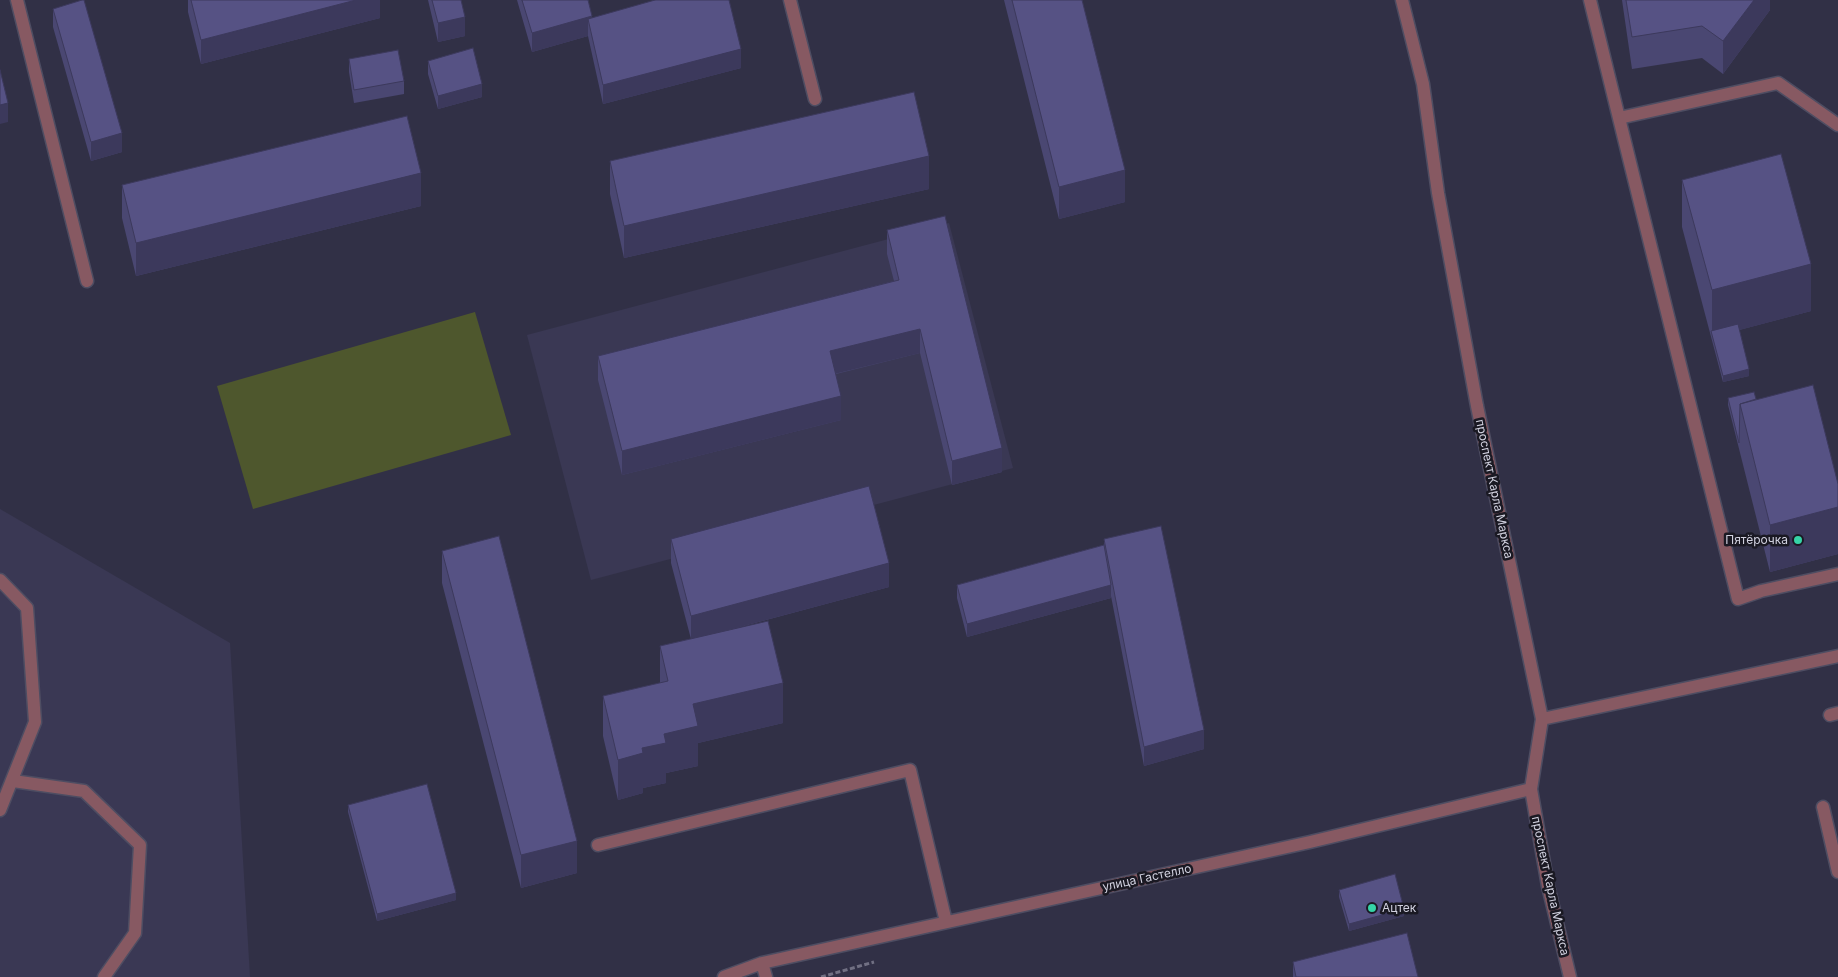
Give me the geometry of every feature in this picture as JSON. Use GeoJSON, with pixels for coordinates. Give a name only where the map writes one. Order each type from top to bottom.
{"type":"FeatureCollection","features":[{"type":"Feature","properties":{"kind":"street"},"geometry":{"type":"LineString","coordinates":[[17,0],[87,281]]}},
{"type":"Feature","properties":{"kind":"street"},"geometry":{"type":"LineString","coordinates":[[790,0],[815,99]]}},
{"type":"Feature","properties":{"kind":"street","name":"проспект Карла Маркса"},"geometry":{"type":"LineString","coordinates":[[1402,0],[1423,84],[1438,193],[1477,406],[1542,719],[1531,789],[1548,886],[1570,977]]}},
{"type":"Feature","properties":{"kind":"street"},"geometry":{"type":"LineString","coordinates":[[1590,0],[1738,599],[1761,591],[1838,574]]}},
{"type":"Feature","properties":{"kind":"street"},"geometry":{"type":"LineString","coordinates":[[1619,118],[1778,83],[1838,125]]}},
{"type":"Feature","properties":{"kind":"street"},"geometry":{"type":"LineString","coordinates":[[0,580],[27,608],[35,722],[0,810]]}},
{"type":"Feature","properties":{"kind":"street"},"geometry":{"type":"LineString","coordinates":[[1542,719],[1838,656]]}},
{"type":"Feature","properties":{"kind":"street"},"geometry":{"type":"LineString","coordinates":[[598,845],[910,770],[946,922]]}},
{"type":"Feature","properties":{"kind":"street"},"geometry":{"type":"LineString","coordinates":[[13,781],[84,791],[140,845],[135,932],[104,977]]}},
{"type":"Feature","properties":{"kind":"street","name":"улица Гастелло"},"geometry":{"type":"LineString","coordinates":[[724,977],[762,963],[1310,842],[1531,789]]}},
{"type":"Feature","properties":{"kind":"street"},"geometry":{"type":"LineString","coordinates":[[1824,807],[1838,872]]}},
{"type":"Feature","properties":{"kind":"street"},"geometry":{"type":"LineString","coordinates":[[762,963],[766,977]]}},
{"type":"Feature","properties":{"kind":"shaded area"},"geometry":{"type":"Polygon","coordinates":[[[949,223],[1013,468],[591,580],[527,335],[949,223]]]}},
{"type":"Feature","properties":{"kind":"shaded area"},"geometry":{"type":"Polygon","coordinates":[[[0,509],[230,643],[250,977],[0,977],[0,509]]]}},
{"type":"Feature","properties":{"kind":"green space"},"geometry":{"type":"Polygon","coordinates":[[[475,312],[511,435],[253,509],[217,386],[475,312]]]}},
{"type":"Feature","properties":{"kind":"building"},"geometry":{"type":"Polygon","coordinates":[[[84,0],[122,133],[91,142],[53,9],[84,0]]]}},
{"type":"Feature","properties":{"kind":"building"},"geometry":{"type":"Polygon","coordinates":[[[191,0],[356,0],[201,40],[191,0]]]}},
{"type":"Feature","properties":{"kind":"building"},"geometry":{"type":"Polygon","coordinates":[[[432,0],[461,0],[465,17],[438,23],[432,0]]]}},
{"type":"Feature","properties":{"kind":"building"},"geometry":{"type":"Polygon","coordinates":[[[522,0],[588,0],[592,16],[532,33],[522,0]]]}},
{"type":"Feature","properties":{"kind":"building"},"geometry":{"type":"Polygon","coordinates":[[[655,0],[729,0],[741,49],[603,85],[588,19],[655,0]]]}},
{"type":"Feature","properties":{"kind":"building"},"geometry":{"type":"Polygon","coordinates":[[[1012,0],[1082,0],[1125,170],[1059,187],[1012,0]]]}},
{"type":"Feature","properties":{"kind":"building"},"geometry":{"type":"Polygon","coordinates":[[[1626,0],[1754,0],[1723,41],[1702,26],[1632,37],[1626,0]]]}},
{"type":"Feature","properties":{"kind":"building"},"geometry":{"type":"Polygon","coordinates":[[[473,48],[482,84],[438,96],[428,61],[473,48]]]}},
{"type":"Feature","properties":{"kind":"building"},"geometry":{"type":"Polygon","coordinates":[[[398,50],[404,81],[354,90],[349,59],[398,50]]]}},
{"type":"Feature","properties":{"kind":"building"},"geometry":{"type":"Polygon","coordinates":[[[0,70],[8,103],[0,105],[0,70]]]}},
{"type":"Feature","properties":{"kind":"building"},"geometry":{"type":"Polygon","coordinates":[[[914,92],[929,156],[624,226],[610,161],[914,92]]]}},
{"type":"Feature","properties":{"kind":"building"},"geometry":{"type":"Polygon","coordinates":[[[407,116],[421,173],[136,243],[122,185],[407,116]]]}},
{"type":"Feature","properties":{"kind":"building"},"geometry":{"type":"Polygon","coordinates":[[[1781,154],[1811,264],[1712,290],[1682,180],[1781,154]]]}},
{"type":"Feature","properties":{"kind":"building"},"geometry":{"type":"Polygon","coordinates":[[[945,216],[1002,448],[952,461],[920,329],[830,351],[841,396],[622,451],[598,356],[899,280],[887,230],[945,216]]]}},
{"type":"Feature","properties":{"kind":"building"},"geometry":{"type":"Polygon","coordinates":[[[1738,324],[1749,369],[1723,376],[1711,331],[1738,324]]]}},
{"type":"Feature","properties":{"kind":"building"},"geometry":{"type":"Polygon","coordinates":[[[1813,385],[1838,484],[1838,507],[1770,525],[1740,404],[1813,385]]]}},
{"type":"Feature","properties":{"kind":"building"},"geometry":{"type":"Polygon","coordinates":[[[1754,392],[1756,399],[1740,404],[1739,443],[1728,398],[1754,392]]]}},
{"type":"Feature","properties":{"kind":"building"},"geometry":{"type":"Polygon","coordinates":[[[869,486],[889,563],[691,616],[671,539],[869,486]]]}},
{"type":"Feature","properties":{"kind":"building"},"geometry":{"type":"Polygon","coordinates":[[[1161,526],[1204,730],[1144,747],[1104,539],[1161,526]]]}},
{"type":"Feature","properties":{"kind":"building"},"geometry":{"type":"Polygon","coordinates":[[[499,536],[577,841],[521,855],[442,551],[499,536]]]}},
{"type":"Feature","properties":{"kind":"building"},"geometry":{"type":"Polygon","coordinates":[[[1104,545],[1111,585],[967,624],[957,585],[1104,545]]]}},
{"type":"Feature","properties":{"kind":"building"},"geometry":{"type":"Polygon","coordinates":[[[768,621],[783,683],[693,704],[698,726],[664,734],[666,743],[642,748],[643,753],[618,760],[603,696],[668,681],[660,646],[768,621]]]}},
{"type":"Feature","properties":{"kind":"building"},"geometry":{"type":"Polygon","coordinates":[[[427,784],[456,893],[377,914],[348,805],[427,784]]]}},
{"type":"Feature","properties":{"kind":"building","name":"Ацтек"},"geometry":{"type":"Polygon","coordinates":[[[1395,874],[1404,909],[1349,924],[1339,890],[1395,874]]]}},
{"type":"Feature","properties":{"kind":"building"},"geometry":{"type":"Polygon","coordinates":[[[1407,933],[1418,977],[1296,977],[1293,962],[1407,933]]]}},
{"type":"Feature","properties":{"kind":"place","name":"Пятёрочка"},"geometry":{"type":"Point","coordinates":[1798,540]}},
{"type":"Feature","properties":{"kind":"place","name":"Ацтек"},"geometry":{"type":"Point","coordinates":[1372,908]}}]}
